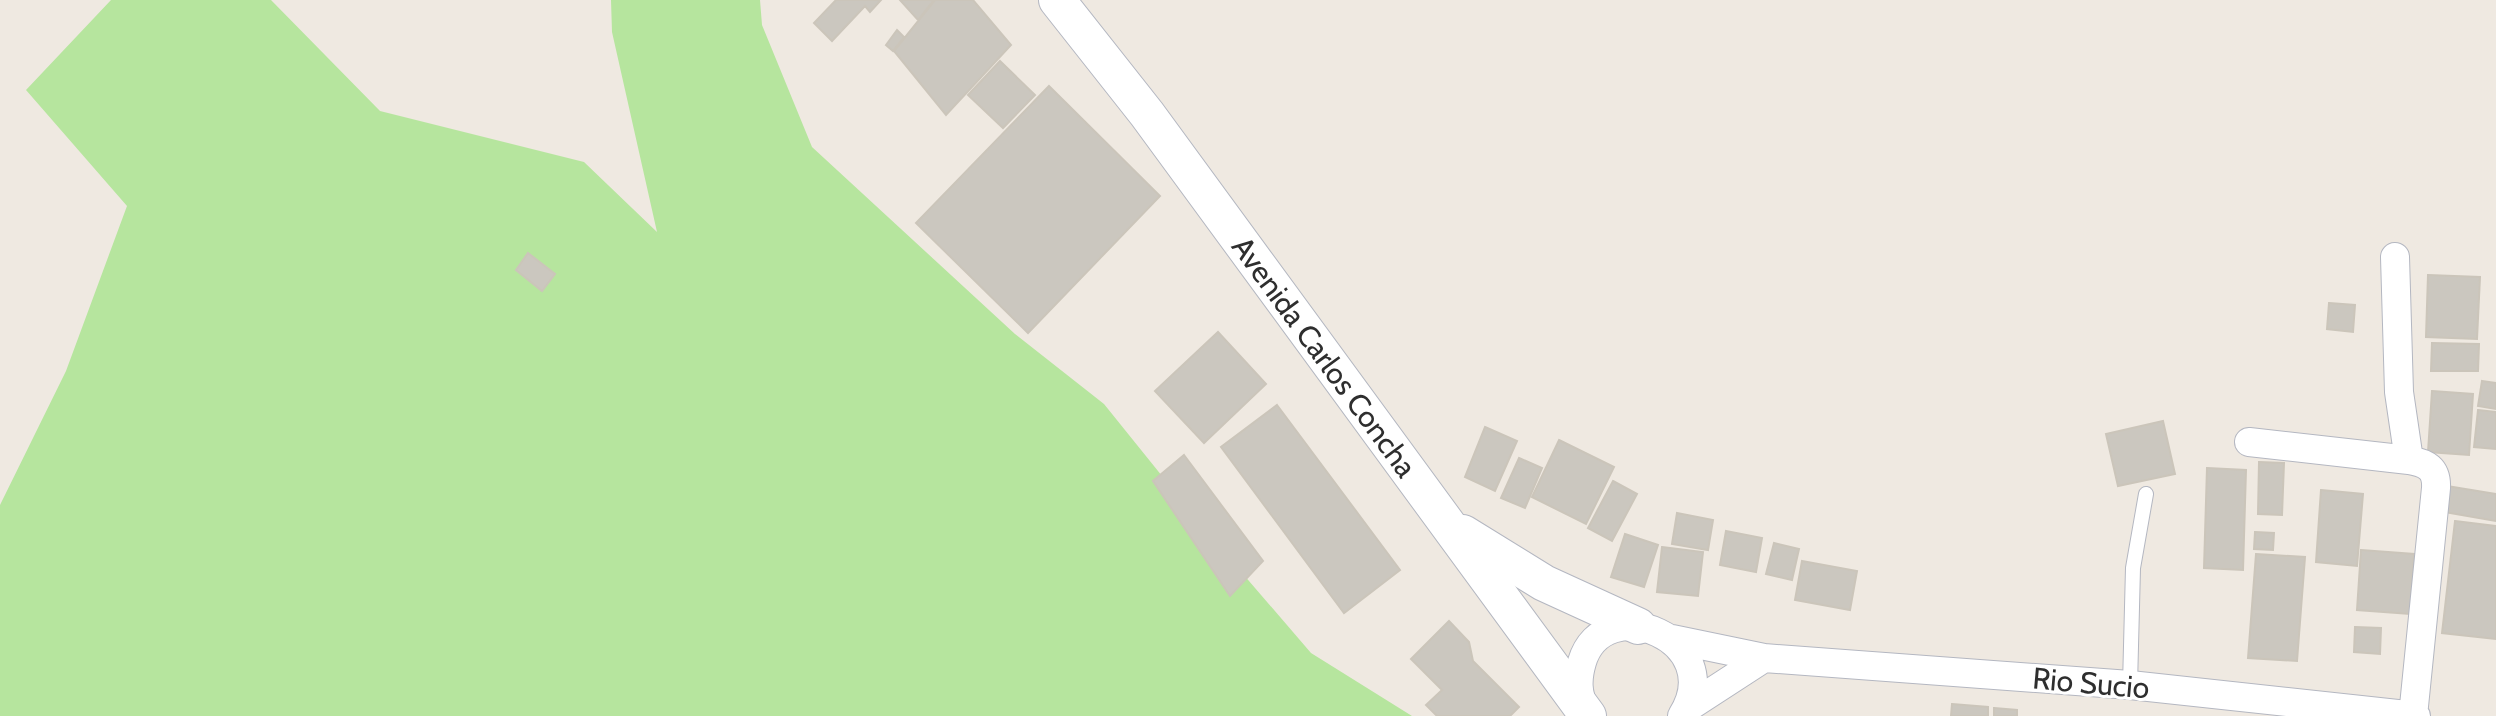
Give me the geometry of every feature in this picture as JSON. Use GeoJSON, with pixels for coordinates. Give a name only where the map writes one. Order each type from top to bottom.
{"type":"FeatureCollection","features":[{"type":"Feature","properties":{"kind":"street","name":"Avenida Carlos Concha"},"geometry":{"type":"LineString","coordinates":[[1057,0],[1147,114],[1588,716]]}},
{"type":"Feature","properties":{"kind":"street"},"geometry":{"type":"LineString","coordinates":[[2395,257],[2399,392],[2409,460]]}},
{"type":"Feature","properties":{"kind":"street"},"geometry":{"type":"LineString","coordinates":[[2249,442],[2427,464],[2436,480],[2415,716]]}},
{"type":"Feature","properties":{"kind":"street"},"geometry":{"type":"LineString","coordinates":[[1446,522],[1544,583],[1638,626]]}},
{"type":"Feature","properties":{"kind":"street"},"geometry":{"type":"LineString","coordinates":[[1588,716],[1580,698],[1578,677],[1584,656],[1598,639],[1616,628],[1638,626]]}},
{"type":"Feature","properties":{"kind":"street","name":"Rio Sucio"},"geometry":{"type":"LineString","coordinates":[[1638,626],[1659,631],[1672,639],[1764,658],[2130,685],[2415,716]]}},
{"type":"Feature","properties":{"kind":"street"},"geometry":{"type":"LineString","coordinates":[[1672,639],[1682,650],[1693,679],[1684,712]]}},
{"type":"Feature","properties":{"kind":"street"},"geometry":{"type":"LineString","coordinates":[[1684,712],[1764,658]]}},
{"type":"Feature","properties":{"kind":"lane"},"geometry":{"type":"LineString","coordinates":[[2130,685],[2133,568],[2146,494]]}},
{"type":"Feature","properties":{"kind":"green space"},"geometry":{"type":"Polygon","coordinates":[[[111,0],[271,0],[380,111],[584,162],[657,232],[612,32],[611,0],[760,0],[762,25],[812,147],[1015,334],[1104,404],[1212,538],[1311,653],[1412,716],[0,716],[0,505],[66,371],[127,206],[26,90],[111,0]]]}},
{"type":"Feature","properties":{"kind":"building"},"geometry":{"type":"Polygon","coordinates":[[[836,0],[881,0],[870,12],[865,6],[832,41],[814,23],[836,0]]]}},
{"type":"Feature","properties":{"kind":"building"},"geometry":{"type":"Polygon","coordinates":[[[900,0],[934,0],[918,20],[900,0]]]}},
{"type":"Feature","properties":{"kind":"building"},"geometry":{"type":"Polygon","coordinates":[[[935,0],[973,0],[1011,45],[946,115],[894,51],[935,0]]]}},
{"type":"Feature","properties":{"kind":"building"},"geometry":{"type":"Polygon","coordinates":[[[897,30],[904,37],[893,51],[886,45],[897,30]]]}},
{"type":"Feature","properties":{"kind":"building"},"geometry":{"type":"Polygon","coordinates":[[[1000,61],[1035,95],[1003,128],[968,95],[1000,61]]]}},
{"type":"Feature","properties":{"kind":"building"},"geometry":{"type":"Polygon","coordinates":[[[1049,86],[1160,196],[1028,333],[916,223],[1049,86]]]}},
{"type":"Feature","properties":{"kind":"building"},"geometry":{"type":"Polygon","coordinates":[[[528,253],[555,274],[542,291],[516,270],[528,253]]]}},
{"type":"Feature","properties":{"kind":"building"},"geometry":{"type":"Polygon","coordinates":[[[2428,275],[2480,277],[2477,339],[2426,337],[2428,275]]]}},
{"type":"Feature","properties":{"kind":"building"},"geometry":{"type":"Polygon","coordinates":[[[2329,303],[2355,305],[2353,332],[2327,329],[2329,303]]]}},
{"type":"Feature","properties":{"kind":"building"},"geometry":{"type":"Polygon","coordinates":[[[1218,332],[1266,384],[1204,443],[1155,391],[1218,332]]]}},
{"type":"Feature","properties":{"kind":"building"},"geometry":{"type":"Polygon","coordinates":[[[2432,343],[2479,344],[2478,371],[2431,371],[2432,343]]]}},
{"type":"Feature","properties":{"kind":"building"},"geometry":{"type":"Polygon","coordinates":[[[2482,381],[2496,383],[2496,409],[2478,406],[2482,381]]]}},
{"type":"Feature","properties":{"kind":"building"},"geometry":{"type":"Polygon","coordinates":[[[2432,391],[2473,394],[2469,455],[2428,452],[2432,391]]]}},
{"type":"Feature","properties":{"kind":"building"},"geometry":{"type":"Polygon","coordinates":[[[1277,405],[1400,570],[1344,613],[1221,447],[1277,405]]]}},
{"type":"Feature","properties":{"kind":"building"},"geometry":{"type":"Polygon","coordinates":[[[2478,410],[2496,412],[2496,449],[2474,447],[2478,410]]]}},
{"type":"Feature","properties":{"kind":"building"},"geometry":{"type":"Polygon","coordinates":[[[2163,421],[2175,474],[2118,486],[2106,434],[2163,421]]]}},
{"type":"Feature","properties":{"kind":"building"},"geometry":{"type":"Polygon","coordinates":[[[1485,427],[1517,441],[1495,491],[1465,477],[1485,427]]]}},
{"type":"Feature","properties":{"kind":"building"},"geometry":{"type":"Polygon","coordinates":[[[1559,440],[1614,467],[1586,524],[1532,497],[1559,440]]]}},
{"type":"Feature","properties":{"kind":"building"},"geometry":{"type":"Polygon","coordinates":[[[1184,455],[1263,561],[1230,596],[1153,481],[1184,455]]]}},
{"type":"Feature","properties":{"kind":"building"},"geometry":{"type":"Polygon","coordinates":[[[1519,458],[1542,468],[1525,508],[1501,498],[1519,458]]]}},
{"type":"Feature","properties":{"kind":"building"},"geometry":{"type":"Polygon","coordinates":[[[2259,462],[2284,463],[2282,515],[2258,514],[2259,462]]]}},
{"type":"Feature","properties":{"kind":"building"},"geometry":{"type":"Polygon","coordinates":[[[2207,468],[2246,470],[2243,570],[2204,568],[2207,468]]]}},
{"type":"Feature","properties":{"kind":"building"},"geometry":{"type":"Polygon","coordinates":[[[1613,481],[1637,494],[1612,541],[1588,528],[1613,481]]]}},
{"type":"Feature","properties":{"kind":"building"},"geometry":{"type":"Polygon","coordinates":[[[2447,486],[2496,494],[2496,521],[2444,512],[2447,486]]]}},
{"type":"Feature","properties":{"kind":"building"},"geometry":{"type":"Polygon","coordinates":[[[2321,490],[2363,494],[2357,566],[2316,562],[2321,490]]]}},
{"type":"Feature","properties":{"kind":"building"},"geometry":{"type":"Polygon","coordinates":[[[1677,513],[1713,520],[1708,550],[1672,544],[1677,513]]]}},
{"type":"Feature","properties":{"kind":"building"},"geometry":{"type":"Polygon","coordinates":[[[2455,521],[2496,526],[2496,639],[2442,633],[2455,521]]]}},
{"type":"Feature","properties":{"kind":"building"},"geometry":{"type":"Polygon","coordinates":[[[1726,531],[1762,538],[1756,572],[1720,565],[1726,531]]]}},
{"type":"Feature","properties":{"kind":"building"},"geometry":{"type":"Polygon","coordinates":[[[2255,532],[2274,533],[2273,550],[2254,549],[2255,532]]]}},
{"type":"Feature","properties":{"kind":"building"},"geometry":{"type":"Polygon","coordinates":[[[1625,534],[1658,545],[1644,587],[1611,577],[1625,534]]]}},
{"type":"Feature","properties":{"kind":"building"},"geometry":{"type":"Polygon","coordinates":[[[1774,543],[1799,549],[1792,580],[1766,574],[1774,543]]]}},
{"type":"Feature","properties":{"kind":"building"},"geometry":{"type":"Polygon","coordinates":[[[1662,547],[1703,552],[1698,596],[1657,592],[1662,547]]]}},
{"type":"Feature","properties":{"kind":"building"},"geometry":{"type":"Polygon","coordinates":[[[2361,550],[2414,554],[2410,614],[2357,610],[2361,550]]]}},
{"type":"Feature","properties":{"kind":"building"},"geometry":{"type":"Polygon","coordinates":[[[2256,554],[2305,557],[2297,661],[2248,658],[2256,554]]]}},
{"type":"Feature","properties":{"kind":"building"},"geometry":{"type":"Polygon","coordinates":[[[1802,561],[1857,571],[1850,610],[1795,600],[1802,561]]]}},
{"type":"Feature","properties":{"kind":"building"},"geometry":{"type":"Polygon","coordinates":[[[1449,621],[1469,642],[1473,661],[1519,707],[1510,716],[1437,716],[1426,705],[1442,690],[1411,659],[1449,621]]]}},
{"type":"Feature","properties":{"kind":"building"},"geometry":{"type":"Polygon","coordinates":[[[2355,627],[2381,628],[2380,654],[2354,652],[2355,627]]]}},
{"type":"Feature","properties":{"kind":"building"},"geometry":{"type":"Polygon","coordinates":[[[1952,704],[1988,707],[1988,716],[1951,716],[1952,704]]]}},
{"type":"Feature","properties":{"kind":"building"},"geometry":{"type":"Polygon","coordinates":[[[1994,708],[2017,710],[2017,716],[1994,716],[1994,708]]]}}]}
